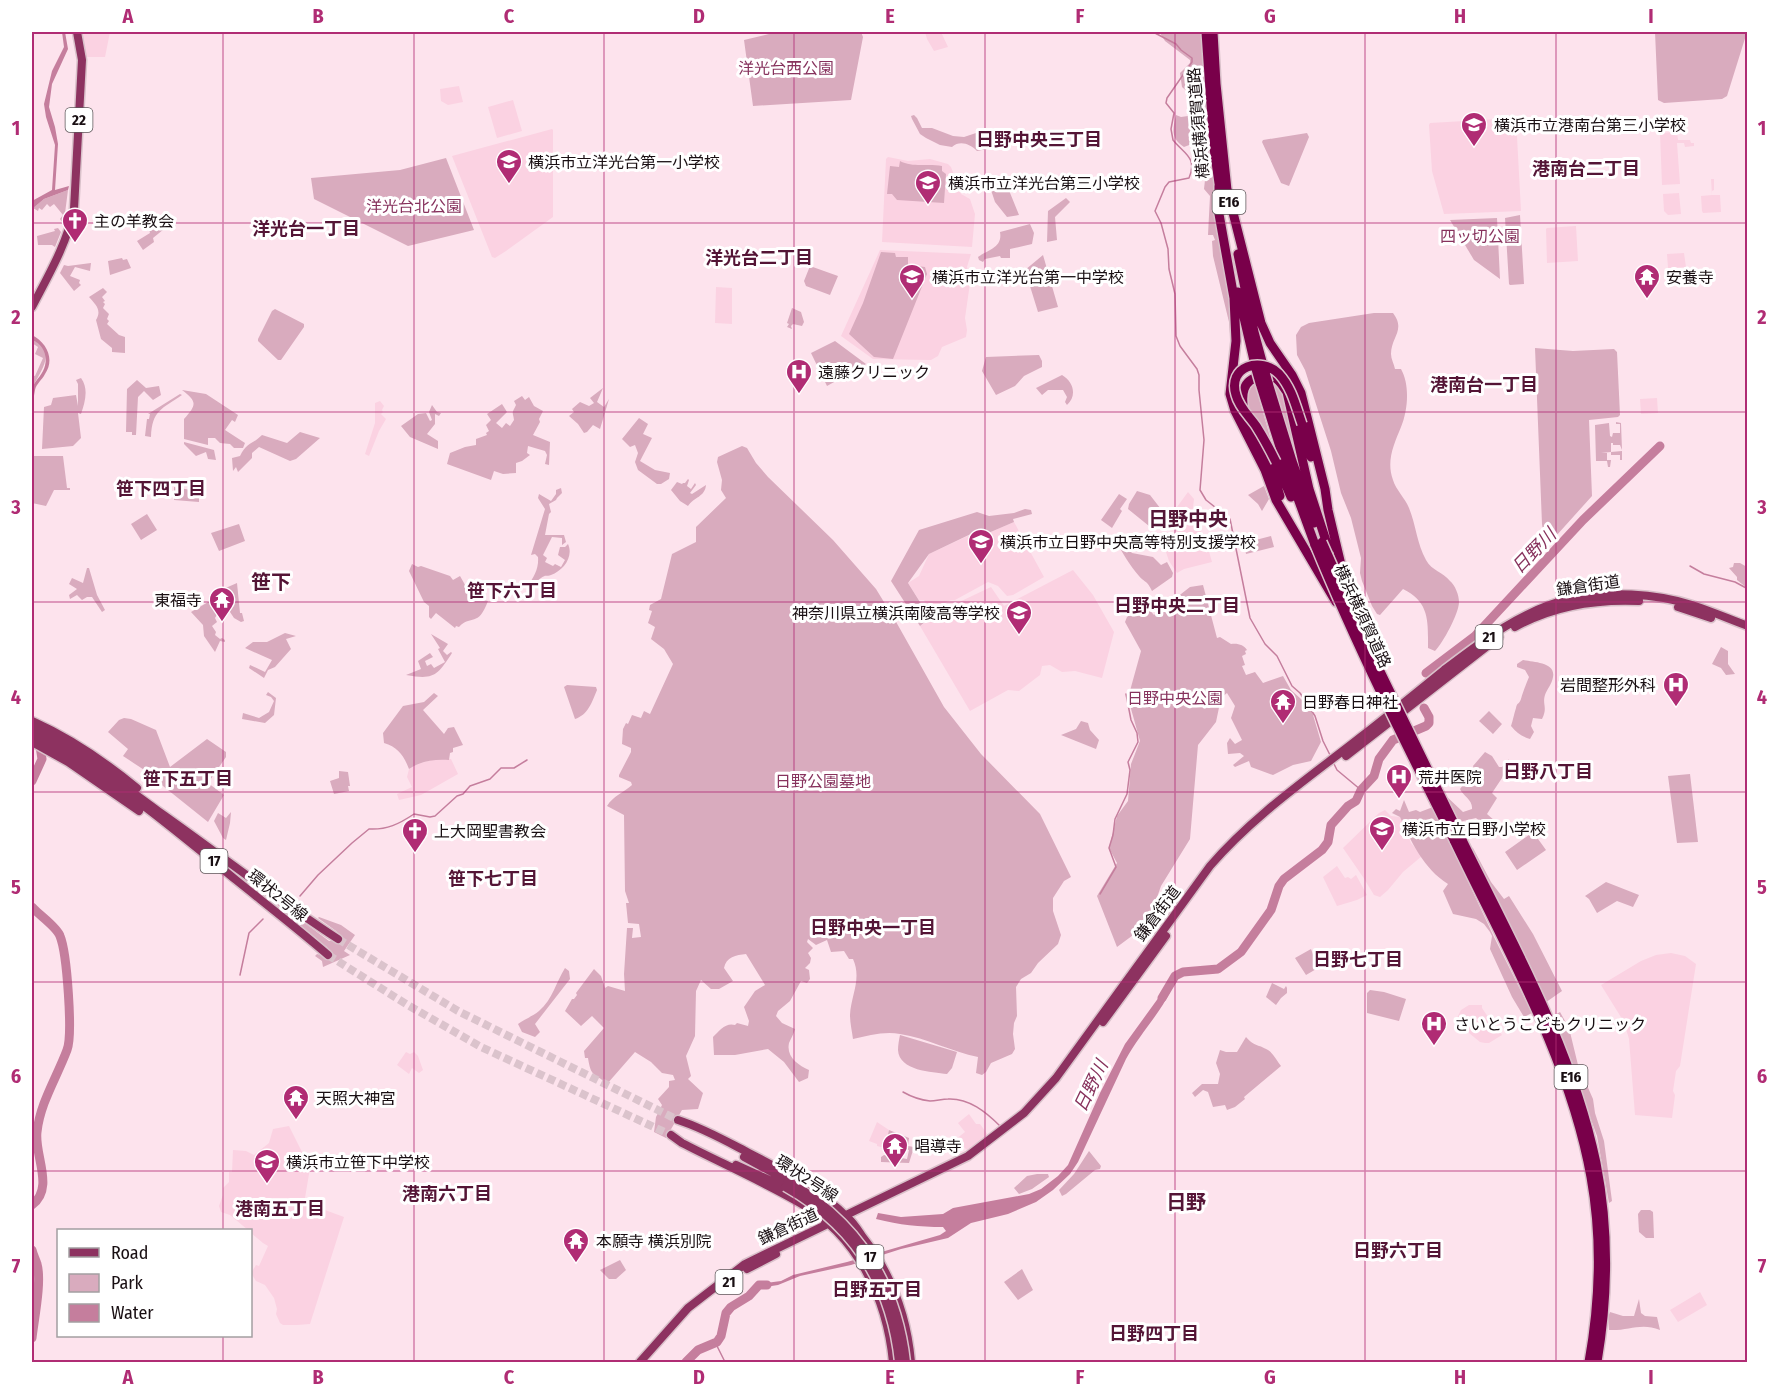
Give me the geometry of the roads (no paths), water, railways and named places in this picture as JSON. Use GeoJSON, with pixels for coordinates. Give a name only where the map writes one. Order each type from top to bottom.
{"type":"FeatureCollection","features":[{"type":"Feature","properties":{"kind":"highway","name":"横浜横須賀道路"},"geometry":{"type":"LineString","coordinates":[[1206,32],[1210,104],[1223,185],[1260,369],[1285,463],[1531,999],[1573,1105],[1591,1176],[1597,1224],[1597,1362]]}},
{"type":"Feature","properties":{"kind":"highway","name":"横浜横須賀道路"},"geometry":{"type":"LineString","coordinates":[[1214,32],[1223,185]]}},
{"type":"Feature","properties":{"kind":"highway"},"geometry":{"type":"LineString","coordinates":[[1223,185],[1261,323],[1270,343],[1292,375],[1301,393],[1342,569],[1355,614],[1401,709]]}},
{"type":"Feature","properties":{"kind":"highway"},"geometry":{"type":"LineString","coordinates":[[1223,185],[1219,214],[1234,298],[1236,341],[1230,394],[1235,411],[1265,470],[1276,500],[1337,604],[1391,717]]}},
{"type":"Feature","properties":{"kind":"highway"},"geometry":{"type":"LineString","coordinates":[[1321,543],[1301,521],[1263,437],[1239,403],[1234,387],[1236,377],[1246,367],[1266,366],[1277,372],[1288,386],[1302,424],[1320,492],[1328,510]]}},
{"type":"Feature","properties":{"kind":"highway"},"geometry":{"type":"LineString","coordinates":[[1287,518],[1270,464],[1244,410],[1242,400],[1247,383],[1254,378],[1264,376],[1274,377],[1281,382],[1287,392],[1321,543]]}},
{"type":"Feature","properties":{"kind":"highway","name":"横浜横須賀道路"},"geometry":{"type":"LineString","coordinates":[[1321,543],[1349,623],[1413,760],[1458,840]]}},
{"type":"Feature","properties":{"kind":"highway","name":"横浜横須賀道路"},"geometry":{"type":"LineString","coordinates":[[1589,1362],[1598,1333]]}},
{"type":"Feature","properties":{"kind":"main road","name":"22"},"geometry":{"type":"LineString","coordinates":[[32,307],[60,252],[72,222],[82,60],[78,32]]}},
{"type":"Feature","properties":{"kind":"main road","name":"鎌倉街道"},"geometry":{"type":"LineString","coordinates":[[646,1362],[692,1311],[742,1272],[968,1156],[1024,1113],[1056,1077],[1219,856],[1253,823],[1391,717],[1476,645],[1526,615],[1569,600],[1612,594],[1666,599],[1692,605],[1748,626]]}},
{"type":"Feature","properties":{"kind":"main road","name":"鎌倉街道"},"geometry":{"type":"LineString","coordinates":[[1401,709],[1506,632],[1543,614],[1569,606],[1595,601],[1618,600],[1668,604],[1748,632]]}},
{"type":"Feature","properties":{"kind":"main road","name":"環状2号線"},"geometry":{"type":"LineString","coordinates":[[32,721],[102,760],[163,809],[178,824]]}},
{"type":"Feature","properties":{"kind":"main road","name":"環状2号線"},"geometry":{"type":"LineString","coordinates":[[32,728],[70,748],[328,955]]}},
{"type":"Feature","properties":{"kind":"main road","name":"環状2号線"},"geometry":{"type":"LineString","coordinates":[[32,734],[97,769],[338,939]]}},
{"type":"Feature","properties":{"kind":"main road","name":"17"},"geometry":{"type":"LineString","coordinates":[[32,742],[107,788],[219,870],[228,873]]}},
{"type":"Feature","properties":{"kind":"main road","name":"環状2号線"},"geometry":{"type":"LineString","coordinates":[[847,1217],[814,1190],[788,1174],[696,1126],[678,1120],[820,1202],[838,1217],[860,1242],[883,1278],[895,1308],[906,1362]]}},
{"type":"Feature","properties":{"kind":"main road","name":"環状2号線"},"geometry":{"type":"LineString","coordinates":[[830,1226],[802,1204],[682,1143],[671,1134],[787,1184],[831,1219],[860,1253],[877,1281],[895,1331],[900,1362]]}},
{"type":"Feature","properties":{"kind":"main road"},"geometry":{"type":"LineString","coordinates":[[847,1217],[873,1250],[893,1287],[908,1335],[911,1362]]}},
{"type":"Feature","properties":{"kind":"main road","name":"鎌倉街道"},"geometry":{"type":"LineString","coordinates":[[640,1362],[688,1308],[725,1278],[759,1256],[830,1226]]}},
{"type":"Feature","properties":{"kind":"main road"},"geometry":{"type":"LineString","coordinates":[[830,1226],[863,1265],[877,1293],[886,1317],[893,1362]]}},
{"type":"Feature","properties":{"kind":"water"},"geometry":{"type":"Polygon","coordinates":[[[62,32],[65,32],[68,49],[52,84],[49,107],[58,144],[55,190],[69,186],[68,190],[44,199],[32,209],[32,201],[52,190],[55,145],[44,104],[52,71],[64,47],[62,32]]]}},
{"type":"Feature","properties":{"kind":"water"},"geometry":{"type":"Polygon","coordinates":[[[32,335],[42,342],[48,352],[49,363],[35,390],[32,439],[32,389],[43,371],[46,357],[40,345],[32,340],[32,335]]]}},
{"type":"Feature","properties":{"kind":"water"},"geometry":{"type":"Polygon","coordinates":[[[1167,986],[1171,990],[1126,1059],[1078,1162],[1070,1174],[1053,1190],[1036,1202],[1008,1214],[971,1223],[948,1238],[901,1249],[851,1265],[800,1276],[778,1285],[758,1288],[756,1286],[847,1262],[940,1235],[946,1231],[943,1227],[909,1225],[876,1219],[878,1213],[901,1217],[943,1214],[953,1208],[1029,1194],[1041,1189],[1068,1165],[1125,1044],[1167,986]]]}},
{"type":"Feature","properties":{"kind":"waterway"},"geometry":{"type":"LineString","coordinates":[[1153,32],[1176,44],[1192,58],[1192,62],[1167,98],[1166,103],[1174,113],[1171,129],[1173,140],[1191,160],[1191,171],[1189,178],[1169,182],[1155,211],[1168,249],[1169,269],[1175,294],[1176,336],[1199,375],[1204,440],[1200,490],[1206,500],[1230,519],[1250,618],[1265,644],[1277,656],[1292,686],[1300,693],[1315,716],[1331,757]]}},
{"type":"Feature","properties":{"kind":"waterway","name":"日野川"},"geometry":{"type":"LineString","coordinates":[[1426,673],[1475,636],[1583,520],[1660,446]]}},
{"type":"Feature","properties":{"kind":"waterway"},"geometry":{"type":"LineString","coordinates":[[1690,566],[1704,574],[1735,582],[1748,589]]}},
{"type":"Feature","properties":{"kind":"waterway"},"geometry":{"type":"LineString","coordinates":[[1100,894],[1116,867],[1109,848],[1115,819],[1127,794],[1130,770],[1128,762],[1138,742],[1126,694]]}},
{"type":"Feature","properties":{"kind":"waterway","name":"日野川"},"geometry":{"type":"LineString","coordinates":[[1162,998],[1175,976],[1183,972],[1218,969],[1241,952],[1271,910],[1279,886],[1284,879],[1322,850],[1328,842],[1331,825],[1348,806],[1356,801],[1361,790],[1374,776],[1379,759],[1393,740],[1429,723],[1429,717],[1424,708]]}},
{"type":"Feature","properties":{"kind":"waterway"},"geometry":{"type":"LineString","coordinates":[[32,781],[42,759],[40,746]]}},
{"type":"Feature","properties":{"kind":"waterway"},"geometry":{"type":"LineString","coordinates":[[300,896],[318,875],[369,829],[393,826],[414,814],[435,816],[470,786],[490,779],[501,768],[514,768],[527,760]]}},
{"type":"Feature","properties":{"kind":"waterway"},"geometry":{"type":"LineString","coordinates":[[1333,762],[1337,770],[1361,790]]}},
{"type":"Feature","properties":{"kind":"waterway"},"geometry":{"type":"LineString","coordinates":[[32,907],[52,925],[60,936],[67,976],[69,1012],[67,1050],[45,1100],[39,1121],[37,1141],[43,1180],[39,1198],[32,1205]]}},
{"type":"Feature","properties":{"kind":"waterway"},"geometry":{"type":"LineString","coordinates":[[240,975],[249,933],[263,919]]}},
{"type":"Feature","properties":{"kind":"waterway"},"geometry":{"type":"LineString","coordinates":[[903,1092],[930,1101],[956,1099],[970,1103],[1000,1126]]}},
{"type":"Feature","properties":{"kind":"waterway"},"geometry":{"type":"LineString","coordinates":[[32,1250],[39,1280],[32,1338]]}},
{"type":"Feature","properties":{"kind":"waterway","name":"日野川"},"geometry":{"type":"LineString","coordinates":[[686,1362],[698,1350],[717,1342],[721,1336],[726,1313],[731,1307],[749,1296],[759,1285],[767,1285]]}},
{"type":"Feature","properties":{"kind":"waterway"},"geometry":{"type":"LineString","coordinates":[[715,1342],[725,1362]]}},
{"type":"Feature","properties":{"kind":"tunnel"},"geometry":{"type":"LineString","coordinates":[[338,939],[458,1011],[678,1120]]}},
{"type":"Feature","properties":{"kind":"tunnel"},"geometry":{"type":"LineString","coordinates":[[328,955],[481,1047],[671,1135]]}},
{"type":"Feature","properties":{"kind":"place","name":"横浜市立港南台第三小学校"},"geometry":{"type":"Point","coordinates":[1474,148]}},
{"type":"Feature","properties":{"kind":"place","name":"横浜市立洋光台第一小学校"},"geometry":{"type":"Point","coordinates":[509,185]}},
{"type":"Feature","properties":{"kind":"place","name":"横浜市立洋光台第三小学校"},"geometry":{"type":"Point","coordinates":[928,206]}},
{"type":"Feature","properties":{"kind":"place","name":"主の羊教会"},"geometry":{"type":"Point","coordinates":[75,244]}},
{"type":"Feature","properties":{"kind":"place","name":"横浜市立洋光台第一中学校"},"geometry":{"type":"Point","coordinates":[912,300]}},
{"type":"Feature","properties":{"kind":"place","name":"安養寺"},"geometry":{"type":"Point","coordinates":[1647,300]}},
{"type":"Feature","properties":{"kind":"place","name":"遠藤クリニック"},"geometry":{"type":"Point","coordinates":[799,395]}},
{"type":"Feature","properties":{"kind":"place","name":"横浜市立日野中央高等特別支援学校"},"geometry":{"type":"Point","coordinates":[981,565]}},
{"type":"Feature","properties":{"kind":"place","name":"東福寺"},"geometry":{"type":"Point","coordinates":[222,623]}},
{"type":"Feature","properties":{"kind":"place","name":"神奈川県立横浜南陵高等学校"},"geometry":{"type":"Point","coordinates":[1019,636]}},
{"type":"Feature","properties":{"kind":"place","name":"岩間整形外科"},"geometry":{"type":"Point","coordinates":[1676,708]}},
{"type":"Feature","properties":{"kind":"place","name":"日野春日神社"},"geometry":{"type":"Point","coordinates":[1283,725]}},
{"type":"Feature","properties":{"kind":"place","name":"荒井医院"},"geometry":{"type":"Point","coordinates":[1399,800]}},
{"type":"Feature","properties":{"kind":"place","name":"横浜市立日野小学校"},"geometry":{"type":"Point","coordinates":[1382,852]}},
{"type":"Feature","properties":{"kind":"place","name":"上大岡聖書教会"},"geometry":{"type":"Point","coordinates":[415,854]}},
{"type":"Feature","properties":{"kind":"place","name":"さいとうこどもクリニック"},"geometry":{"type":"Point","coordinates":[1434,1047]}},
{"type":"Feature","properties":{"kind":"place","name":"天照大神宮"},"geometry":{"type":"Point","coordinates":[296,1121]}},
{"type":"Feature","properties":{"kind":"place","name":"唱導寺"},"geometry":{"type":"Point","coordinates":[895,1169]}},
{"type":"Feature","properties":{"kind":"place","name":"横浜市立笹下中学校"},"geometry":{"type":"Point","coordinates":[267,1185]}},
{"type":"Feature","properties":{"kind":"place","name":"本願寺 横浜別院"},"geometry":{"type":"Point","coordinates":[576,1264]}},
{"type":"Feature","properties":{"kind":"district","name":"日野中央三丁目"},"geometry":{"type":"Point","coordinates":[1039,140]}},
{"type":"Feature","properties":{"kind":"district","name":"港南台二丁目"},"geometry":{"type":"Point","coordinates":[1586,169]}},
{"type":"Feature","properties":{"kind":"district","name":"洋光台一丁目"},"geometry":{"type":"Point","coordinates":[306,229]}},
{"type":"Feature","properties":{"kind":"district","name":"洋光台二丁目"},"geometry":{"type":"Point","coordinates":[759,258]}},
{"type":"Feature","properties":{"kind":"district","name":"港南台一丁目"},"geometry":{"type":"Point","coordinates":[1484,385]}},
{"type":"Feature","properties":{"kind":"district","name":"笹下四丁目"},"geometry":{"type":"Point","coordinates":[161,489]}},
{"type":"Feature","properties":{"kind":"district","name":"日野中央"},"geometry":{"type":"Point","coordinates":[1188,519]}},
{"type":"Feature","properties":{"kind":"district","name":"笹下"},"geometry":{"type":"Point","coordinates":[271,582]}},
{"type":"Feature","properties":{"kind":"district","name":"笹下六丁目"},"geometry":{"type":"Point","coordinates":[512,591]}},
{"type":"Feature","properties":{"kind":"district","name":"日野中央二丁目"},"geometry":{"type":"Point","coordinates":[1177,606]}},
{"type":"Feature","properties":{"kind":"district","name":"日野八丁目"},"geometry":{"type":"Point","coordinates":[1548,772]}},
{"type":"Feature","properties":{"kind":"district","name":"笹下五丁目"},"geometry":{"type":"Point","coordinates":[188,779]}},
{"type":"Feature","properties":{"kind":"district","name":"笹下七丁目"},"geometry":{"type":"Point","coordinates":[493,879]}},
{"type":"Feature","properties":{"kind":"district","name":"日野中央一丁目"},"geometry":{"type":"Point","coordinates":[873,928]}},
{"type":"Feature","properties":{"kind":"district","name":"日野七丁目"},"geometry":{"type":"Point","coordinates":[1358,960]}},
{"type":"Feature","properties":{"kind":"district","name":"港南六丁目"},"geometry":{"type":"Point","coordinates":[447,1194]}},
{"type":"Feature","properties":{"kind":"district","name":"日野"},"geometry":{"type":"Point","coordinates":[1186,1202]}},
{"type":"Feature","properties":{"kind":"district","name":"港南五丁目"},"geometry":{"type":"Point","coordinates":[280,1209]}},
{"type":"Feature","properties":{"kind":"district","name":"日野六丁目"},"geometry":{"type":"Point","coordinates":[1398,1251]}},
{"type":"Feature","properties":{"kind":"district","name":"日野五丁目"},"geometry":{"type":"Point","coordinates":[877,1290]}},
{"type":"Feature","properties":{"kind":"district","name":"日野四丁目"},"geometry":{"type":"Point","coordinates":[1154,1334]}},
{"type":"Feature","properties":{"kind":"park label","name":"洋光台西公園"},"geometry":{"type":"Point","coordinates":[786,68]}},
{"type":"Feature","properties":{"kind":"park label","name":"洋光台北公園"},"geometry":{"type":"Point","coordinates":[414,206]}},
{"type":"Feature","properties":{"kind":"park label","name":"四ッ切公園"},"geometry":{"type":"Point","coordinates":[1480,236]}},
{"type":"Feature","properties":{"kind":"park label","name":"日野中央公園"},"geometry":{"type":"Point","coordinates":[1175,698]}},
{"type":"Feature","properties":{"kind":"park label","name":"日野公園墓地"},"geometry":{"type":"Point","coordinates":[823,781]}}]}
